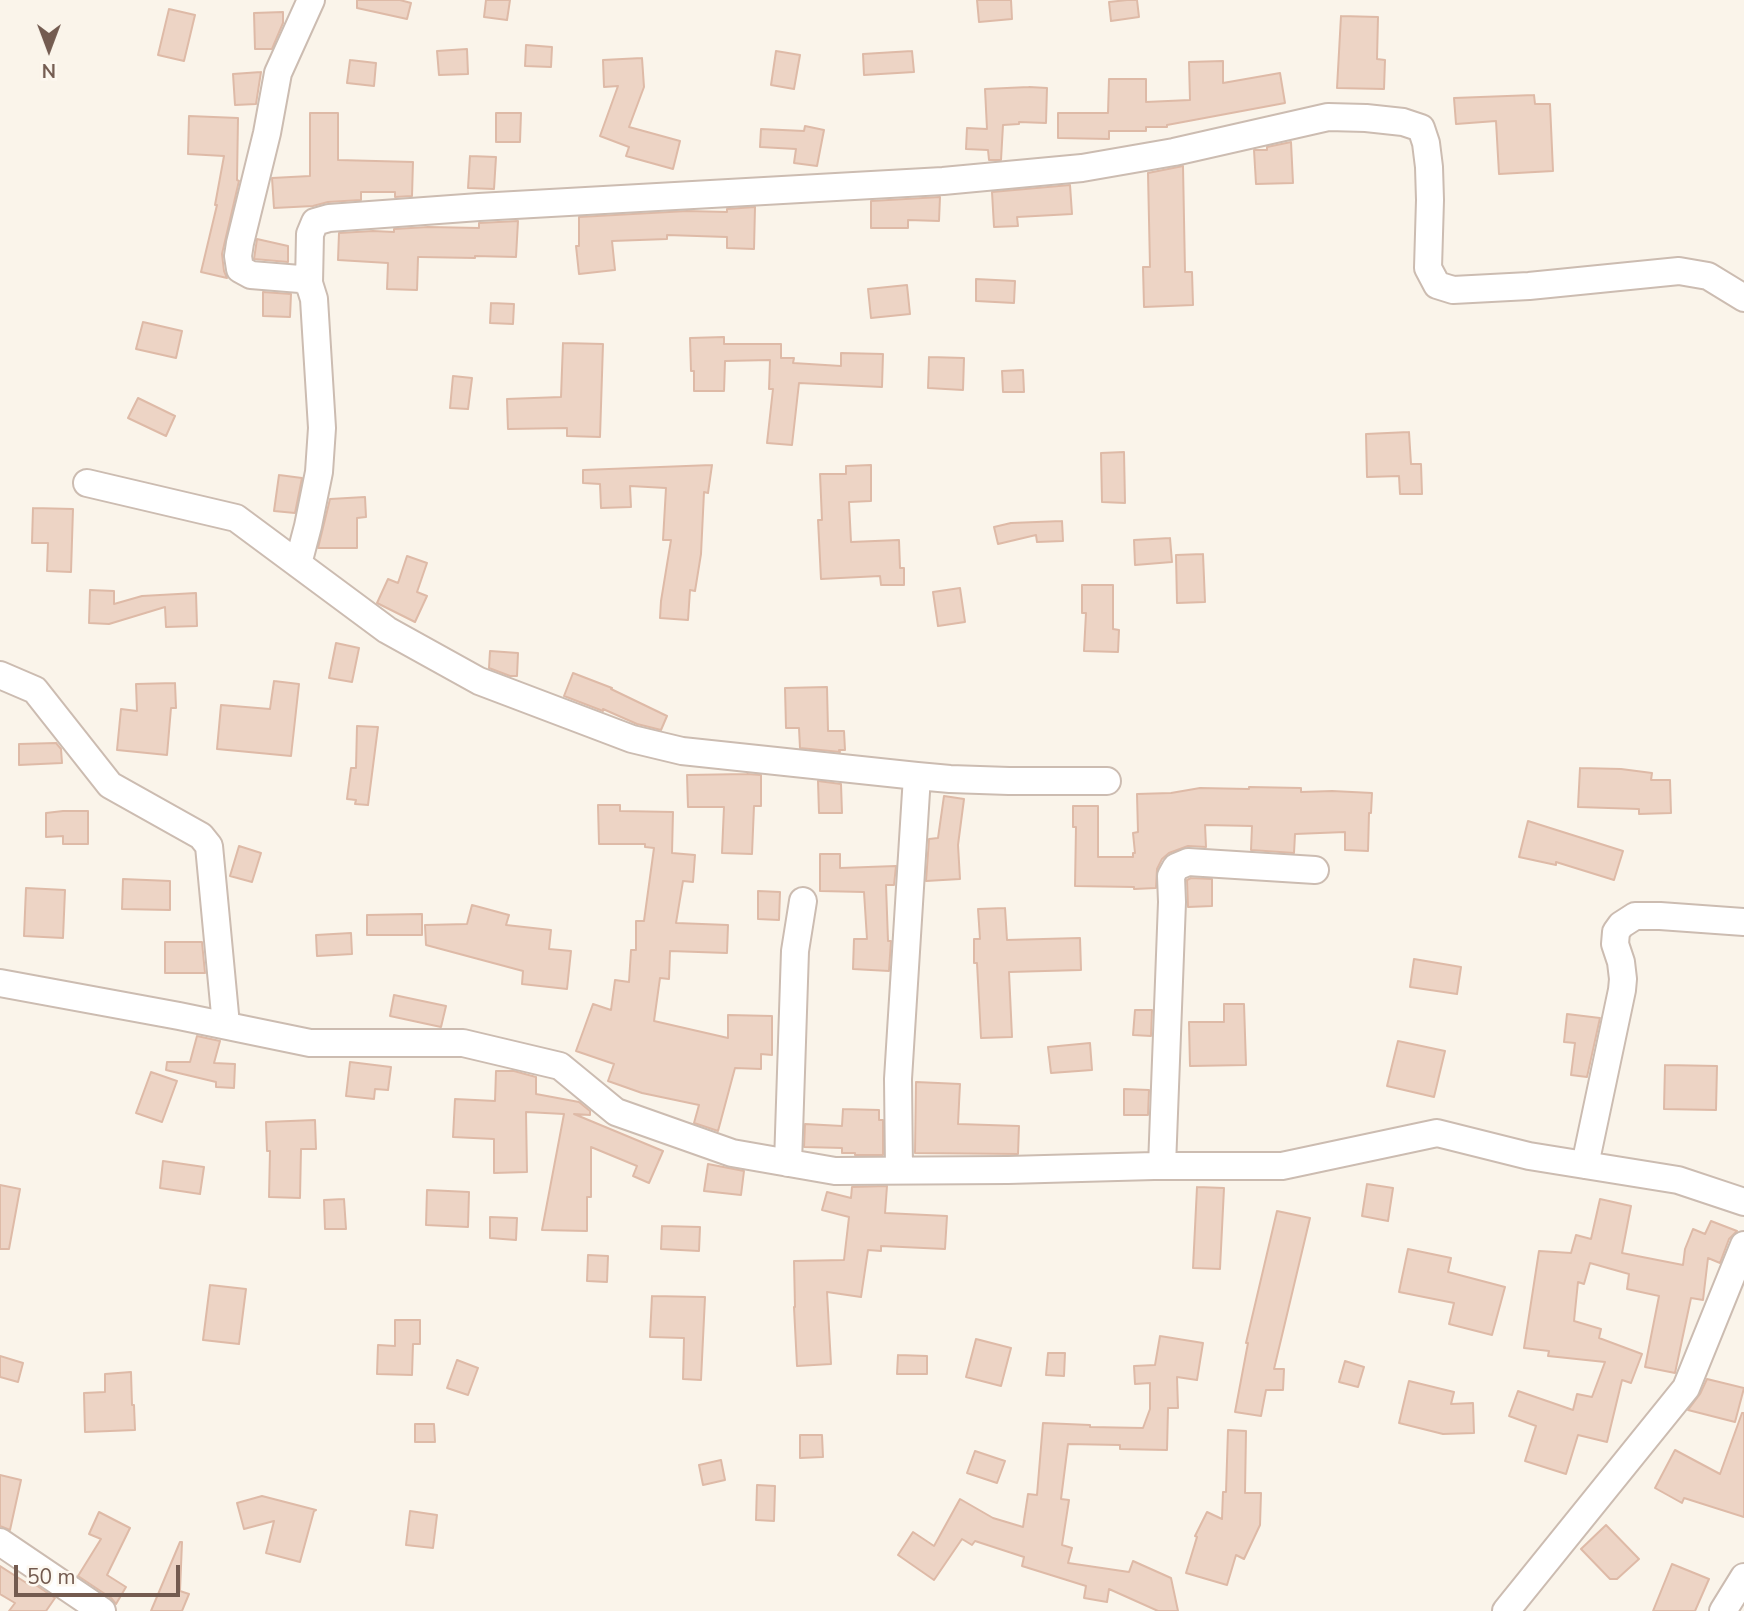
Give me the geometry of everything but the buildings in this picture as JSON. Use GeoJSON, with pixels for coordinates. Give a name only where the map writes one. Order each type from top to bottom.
{"type":"FeatureCollection","features":[{"type":"Feature","properties":{"kind":"street"},"geometry":{"type":"LineString","coordinates":[[309,284],[300,279],[251,275],[240,269],[238,257],[278,73],[311,0]]}},
{"type":"Feature","properties":{"kind":"street"},"geometry":{"type":"LineString","coordinates":[[298,564],[319,472],[322,428],[314,299],[309,284],[310,234],[315,222],[329,218],[506,205],[943,181],[1082,168],[1174,152],[1328,117],[1366,118],[1403,122],[1421,128],[1429,167],[1428,268],[1437,285],[1452,290],[1529,286],[1679,271],[1707,276],[1744,298]]}},
{"type":"Feature","properties":{"kind":"street"},"geometry":{"type":"LineString","coordinates":[[87,483],[236,518],[387,630],[479,681],[632,739],[682,751],[917,776],[986,780],[1107,781]]}},
{"type":"Feature","properties":{"kind":"street"},"geometry":{"type":"LineString","coordinates":[[0,675],[35,690],[110,785],[201,835],[209,846],[226,1026]]}},
{"type":"Feature","properties":{"kind":"street"},"geometry":{"type":"LineString","coordinates":[[899,1170],[898,1079],[917,776]]}},
{"type":"Feature","properties":{"kind":"street"},"geometry":{"type":"LineString","coordinates":[[1163,1166],[1171,876],[1176,867],[1188,862],[1315,870]]}},
{"type":"Feature","properties":{"kind":"street"},"geometry":{"type":"LineString","coordinates":[[788,1163],[796,951],[803,901]]}},
{"type":"Feature","properties":{"kind":"street"},"geometry":{"type":"LineString","coordinates":[[1585,1165],[1622,990],[1621,962],[1615,944],[1616,932],[1621,925],[1635,916],[1744,922]]}},
{"type":"Feature","properties":{"kind":"street"},"geometry":{"type":"LineString","coordinates":[[0,983],[310,1043],[463,1043],[560,1066],[616,1112],[732,1153],[835,1171],[1282,1166],[1437,1133],[1530,1156],[1678,1180],[1744,1202]]}},
{"type":"Feature","properties":{"kind":"street"},"geometry":{"type":"LineString","coordinates":[[1506,1611],[1686,1388],[1744,1245]]}},
{"type":"Feature","properties":{"kind":"street"},"geometry":{"type":"LineString","coordinates":[[0,1542],[102,1611]]}},
{"type":"Feature","properties":{"kind":"street"},"geometry":{"type":"LineString","coordinates":[[1723,1611],[1744,1577]]}}]}
